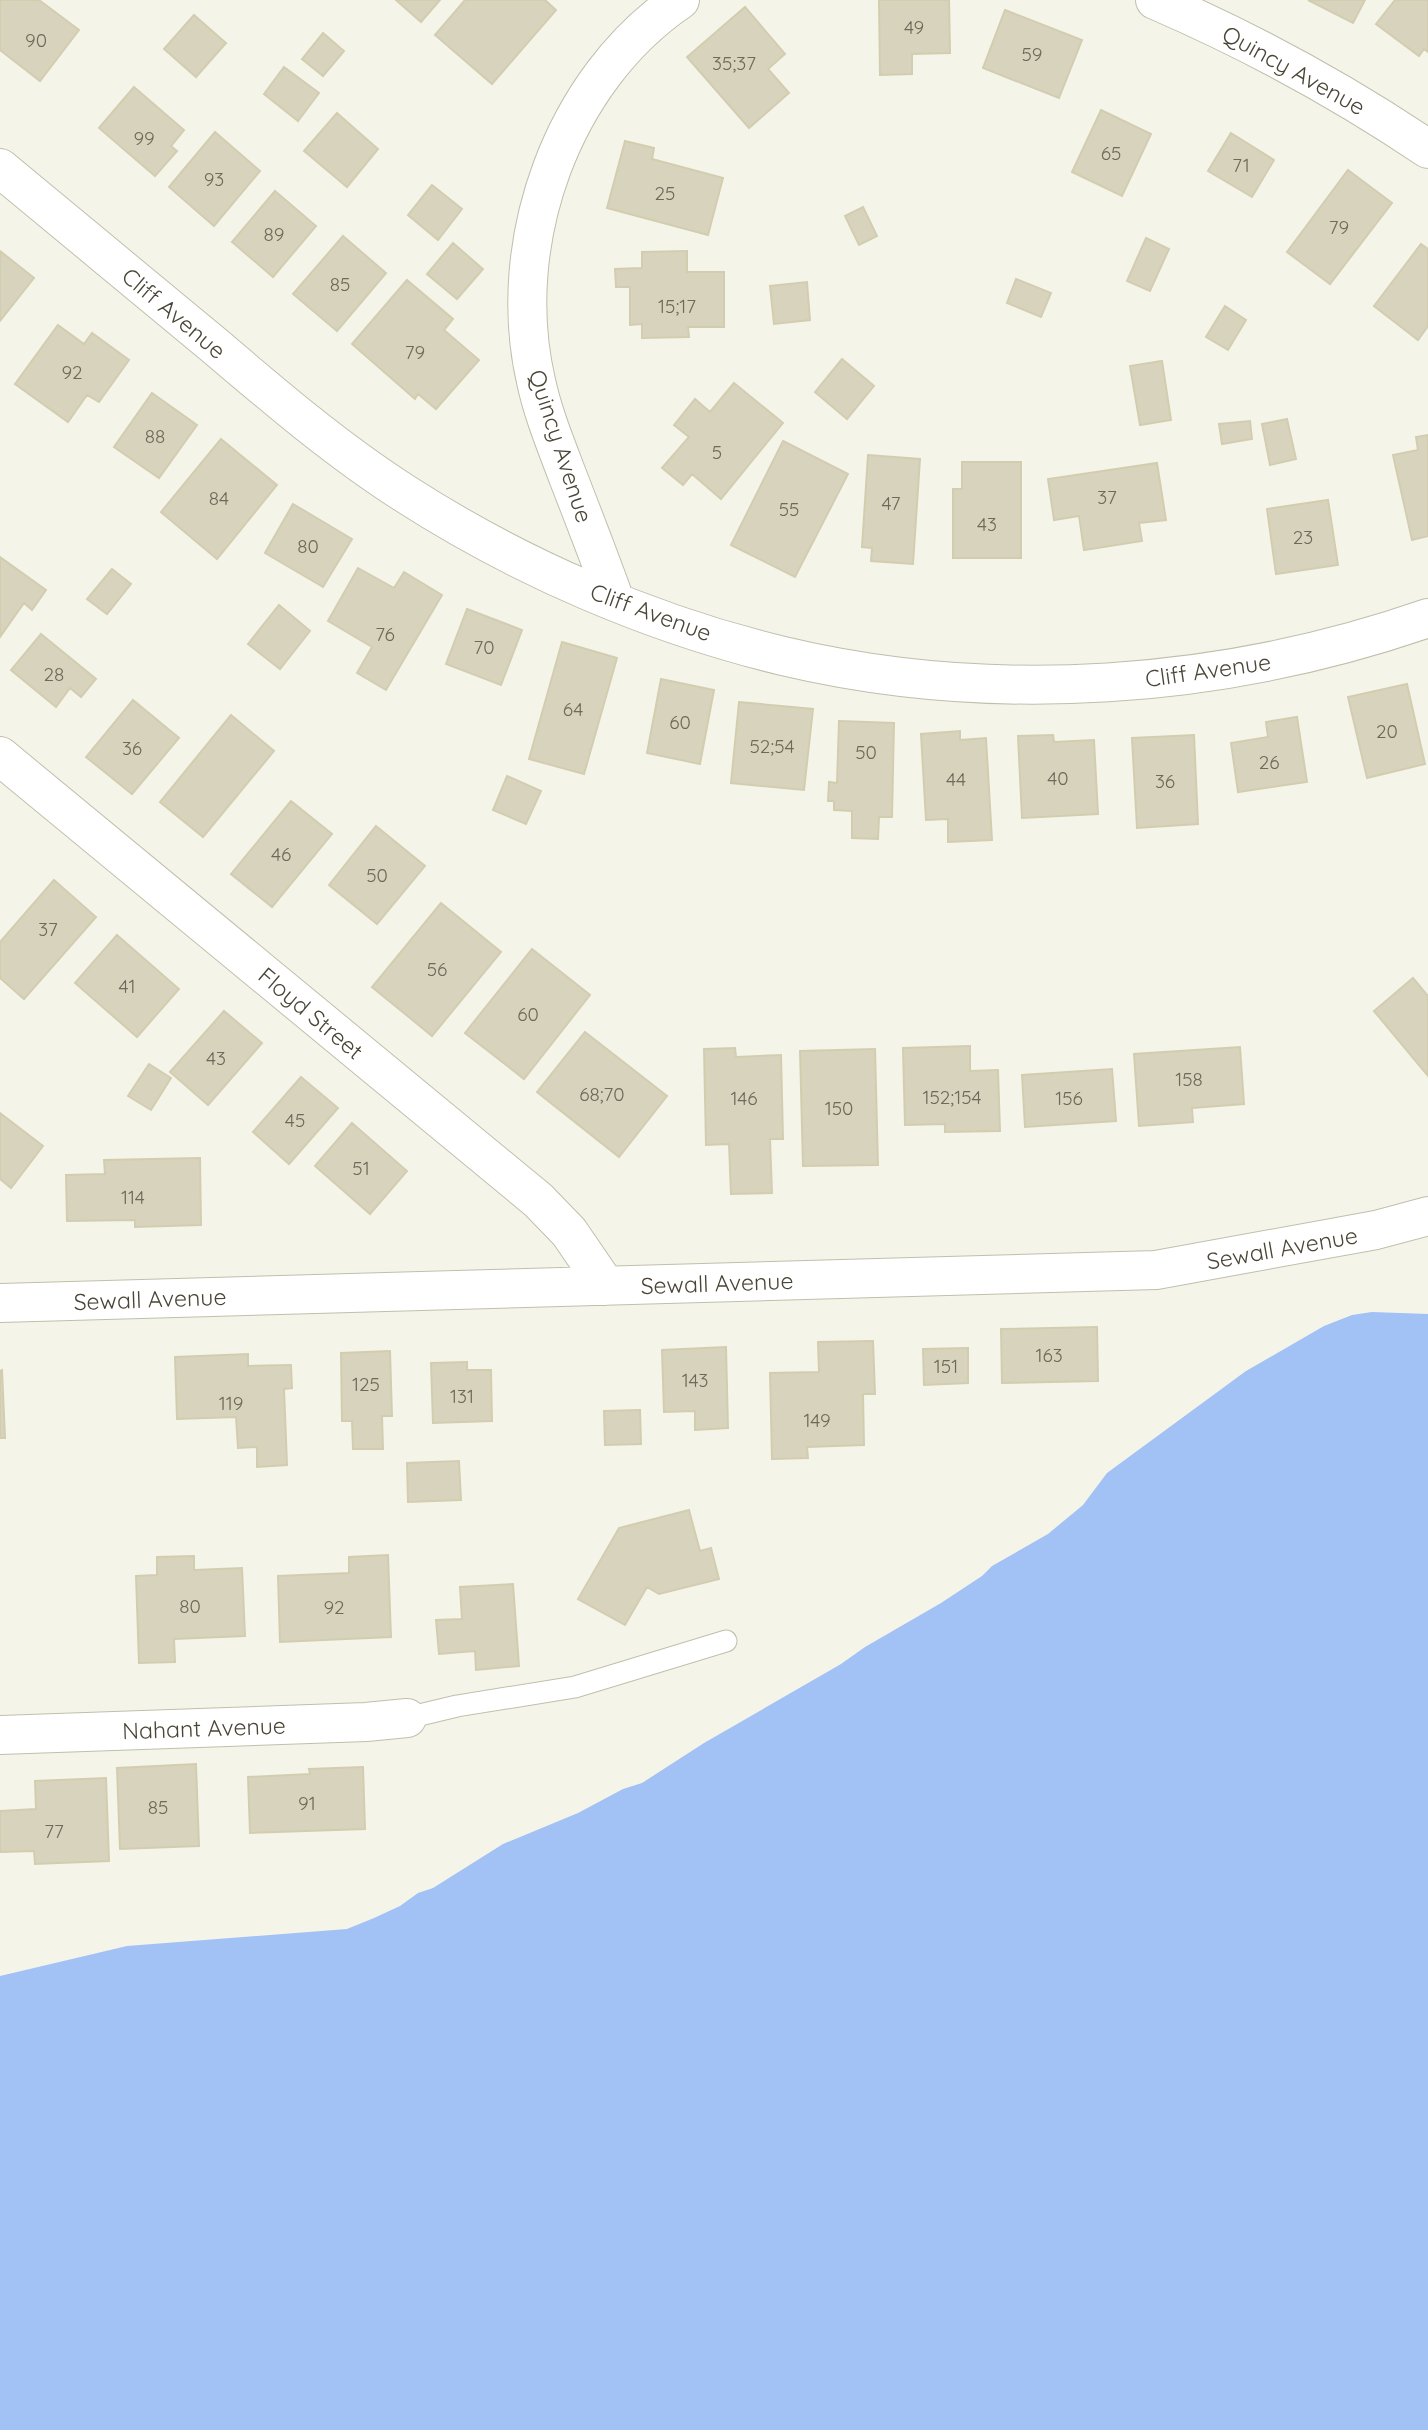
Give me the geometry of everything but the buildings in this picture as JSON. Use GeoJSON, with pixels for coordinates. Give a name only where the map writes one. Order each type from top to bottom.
{"type":"FeatureCollection","features":[{"type":"Feature","properties":{"kind":"street","name":"Quincy Avenue"},"geometry":{"type":"LineString","coordinates":[[1155,0],[1298,70],[1352,100],[1428,149]]}},
{"type":"Feature","properties":{"kind":"street","name":"Quincy Avenue"},"geometry":{"type":"LineString","coordinates":[[615,601],[540,397],[530,349],[529,271],[540,205],[557,153],[581,108],[657,6]]}},
{"type":"Feature","properties":{"kind":"street","name":"Cliff Avenue"},"geometry":{"type":"LineString","coordinates":[[0,168],[308,424],[368,468],[432,511],[541,569],[677,625],[793,658],[852,670],[971,682],[1014,683],[1142,680],[1227,670],[1311,653],[1428,618]]}},
{"type":"Feature","properties":{"kind":"street","name":"Floyd Street"},"geometry":{"type":"LineString","coordinates":[[0,756],[538,1200],[569,1232],[606,1286]]}},
{"type":"Feature","properties":{"kind":"street","name":"Sewall Avenue"},"geometry":{"type":"LineString","coordinates":[[0,1303],[1156,1270],[1376,1230],[1428,1216]]}},
{"type":"Feature","properties":{"kind":"street","name":"Nahant Avenue"},"geometry":{"type":"LineString","coordinates":[[0,1735],[366,1722],[407,1718]]}},
{"type":"Feature","properties":{"kind":"lane"},"geometry":{"type":"LineString","coordinates":[[407,1718],[466,1704],[575,1687],[726,1641]]}},
{"type":"Feature","properties":{"kind":"water"},"geometry":{"type":"Polygon","coordinates":[[[1372,1312],[1428,1314],[1428,2430],[0,2430],[0,1976],[127,1946],[347,1929],[400,1906],[503,1844],[578,1813],[623,1789],[642,1783],[704,1743],[941,1603],[982,1576],[992,1566],[1048,1534],[1083,1505],[1107,1473],[1246,1371],[1324,1326],[1352,1315],[1372,1312]]]}}]}
